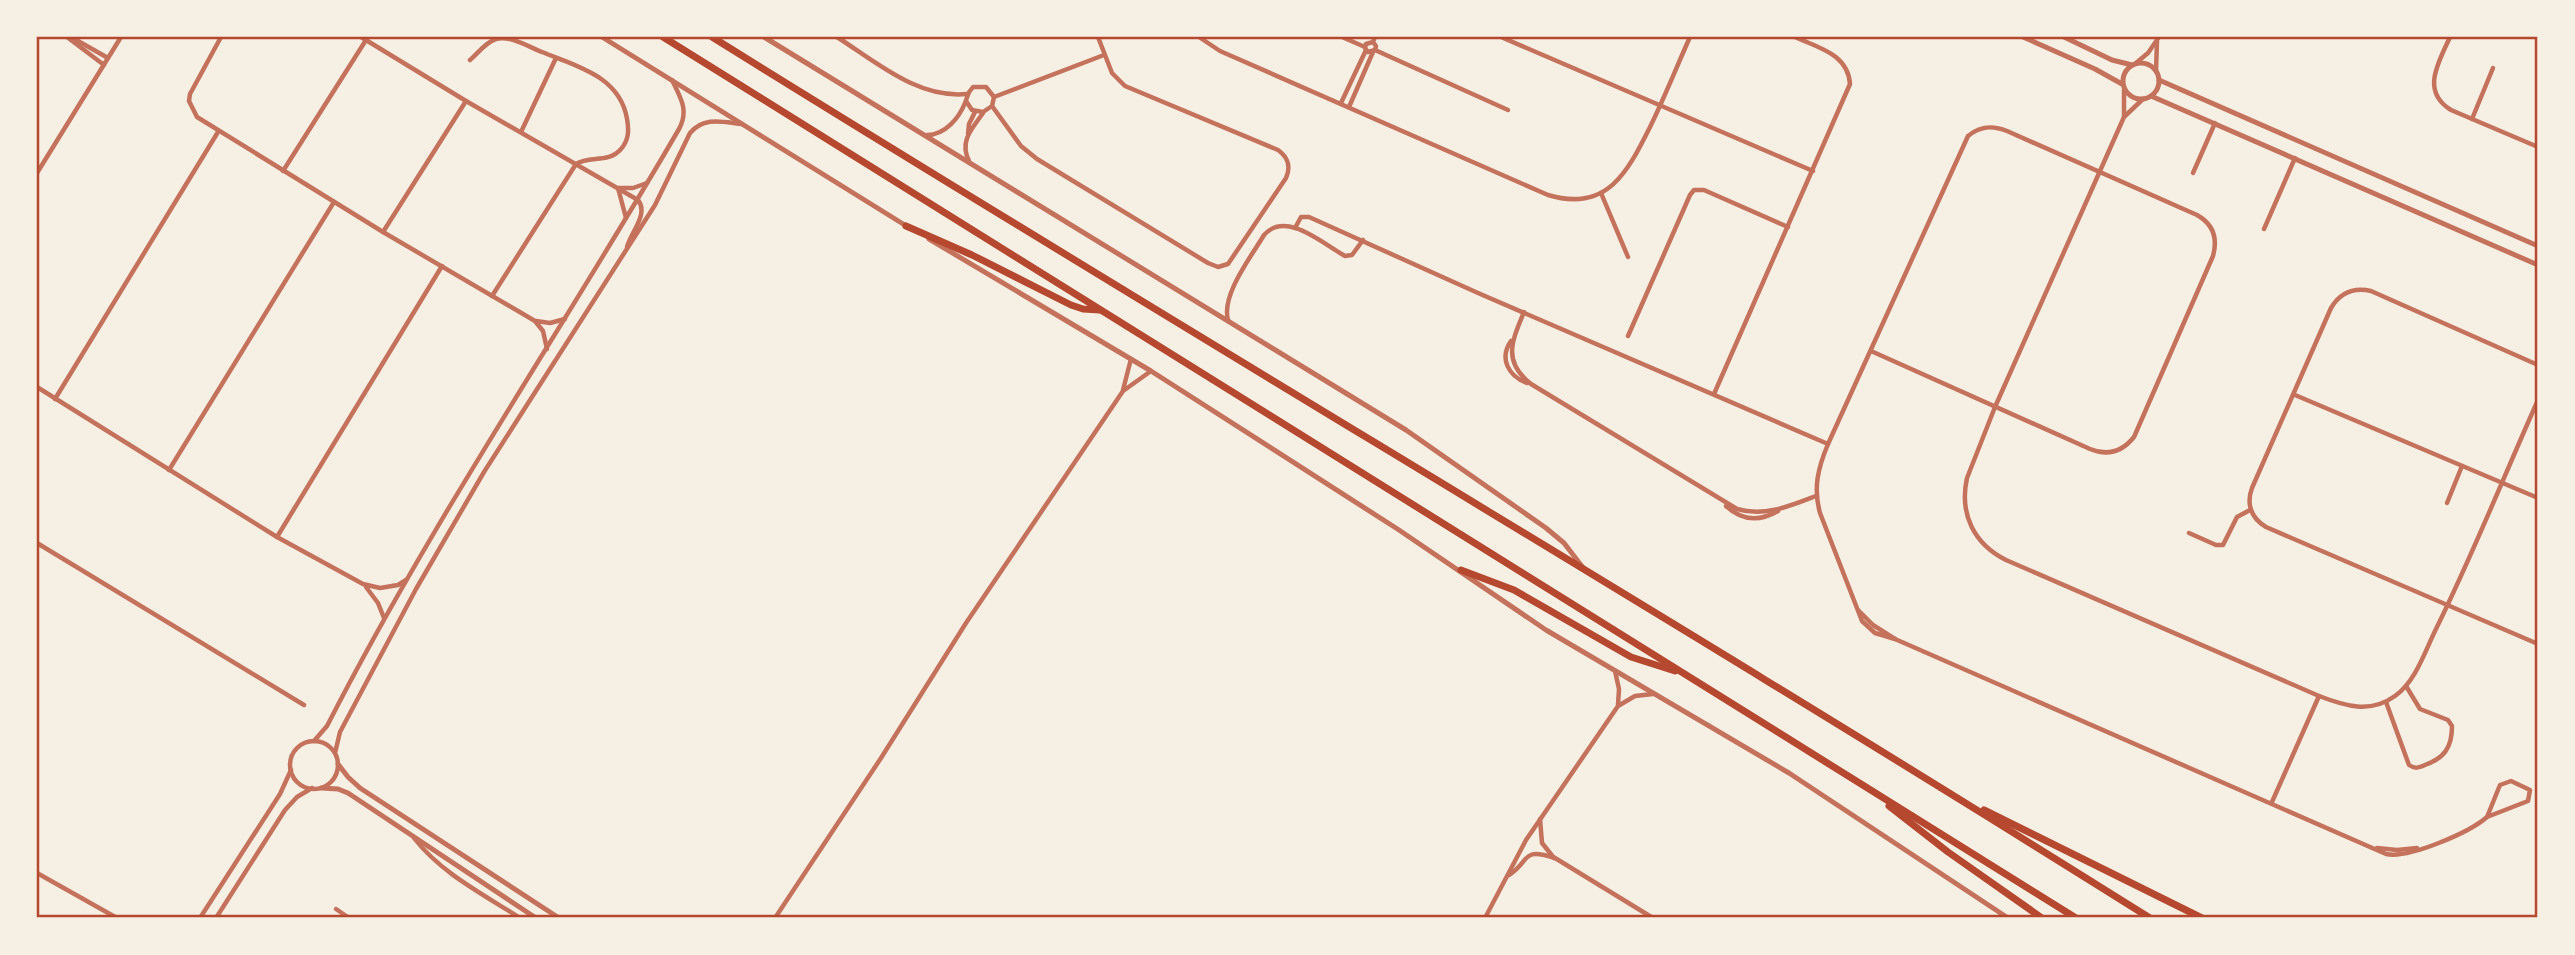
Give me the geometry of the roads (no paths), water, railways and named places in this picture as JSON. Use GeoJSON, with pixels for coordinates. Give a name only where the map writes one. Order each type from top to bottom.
{"type":"FeatureCollection","features":[{"type":"Feature","properties":{"kind":"highway"},"geometry":{"type":"LineString","coordinates":[[663,37],[2076,918]]}},
{"type":"Feature","properties":{"kind":"highway"},"geometry":{"type":"LineString","coordinates":[[712,37],[1949,792],[2150,918]]}},
{"type":"Feature","properties":{"kind":"highway"},"geometry":{"type":"LineString","coordinates":[[906,226],[984,260],[1071,305],[1101,310]]}},
{"type":"Feature","properties":{"kind":"highway"},"geometry":{"type":"LineString","coordinates":[[1461,570],[1514,590],[1631,657],[1680,673]]}},
{"type":"Feature","properties":{"kind":"highway"},"geometry":{"type":"LineString","coordinates":[[1872,792],[1910,825],[2042,918]]}},
{"type":"Feature","properties":{"kind":"highway"},"geometry":{"type":"LineString","coordinates":[[1949,792],[2202,918]]}},
{"type":"Feature","properties":{"kind":"street"},"geometry":{"type":"LineString","coordinates":[[69,37],[108,58]]}},
{"type":"Feature","properties":{"kind":"street"},"geometry":{"type":"LineString","coordinates":[[69,37],[104,65]]}},
{"type":"Feature","properties":{"kind":"street"},"geometry":{"type":"LineString","coordinates":[[37,173],[121,37]]}},
{"type":"Feature","properties":{"kind":"street"},"geometry":{"type":"LineString","coordinates":[[221,37],[193,86],[189,101],[197,117],[383,232],[535,321],[551,323],[566,319]]}},
{"type":"Feature","properties":{"kind":"street"},"geometry":{"type":"LineString","coordinates":[[602,37],[906,226],[1151,371],[1461,570],[1477,584],[1546,630],[1824,795],[2008,918]]}},
{"type":"Feature","properties":{"kind":"street"},"geometry":{"type":"LineString","coordinates":[[764,37],[1406,430],[1536,520],[1564,543],[1586,571]]}},
{"type":"Feature","properties":{"kind":"street"},"geometry":{"type":"LineString","coordinates":[[837,37],[919,87],[939,94],[967,94]]}},
{"type":"Feature","properties":{"kind":"street"},"geometry":{"type":"LineString","coordinates":[[992,106],[1021,146],[1031,155],[1208,263],[1218,267],[1228,264],[1286,178],[1289,164],[1285,156],[1278,150],[1125,86],[1112,72],[1098,37]]}},
{"type":"Feature","properties":{"kind":"street"},"geometry":{"type":"LineString","coordinates":[[1199,37],[1220,51],[1548,195],[1569,200],[1601,193],[1617,182],[1634,159],[1661,106],[1690,37]]}},
{"type":"Feature","properties":{"kind":"street"},"geometry":{"type":"LineString","coordinates":[[1342,37],[1508,110]]}},
{"type":"Feature","properties":{"kind":"street"},"geometry":{"type":"LineString","coordinates":[[1501,37],[1813,171]]}},
{"type":"Feature","properties":{"kind":"street"},"geometry":{"type":"LineString","coordinates":[[1714,394],[1847,93],[1849,75],[1846,67],[1834,54],[1795,37]]}},
{"type":"Feature","properties":{"kind":"street"},"geometry":{"type":"LineString","coordinates":[[2023,37],[2095,69],[2123,87],[2130,96],[2143,99]]}},
{"type":"Feature","properties":{"kind":"street"},"geometry":{"type":"LineString","coordinates":[[2064,37],[2112,60],[2145,63],[2156,71]]}},
{"type":"Feature","properties":{"kind":"street"},"geometry":{"type":"LineString","coordinates":[[2450,37],[2433,82],[2436,96],[2451,110],[2538,148]]}},
{"type":"Feature","properties":{"kind":"street"},"geometry":{"type":"LineString","coordinates":[[283,171],[364,38],[466,101],[638,200],[642,206],[642,214],[626,252]]}},
{"type":"Feature","properties":{"kind":"street"},"geometry":{"type":"LineString","coordinates":[[471,60],[488,43],[499,38],[511,40],[585,69],[604,80],[618,96],[626,115],[628,135],[617,153],[603,160],[581,161],[576,164],[492,296]]}},
{"type":"Feature","properties":{"kind":"street"},"geometry":{"type":"LineString","coordinates":[[1341,103],[1368,42],[1374,39],[1376,46],[1349,107]]}},
{"type":"Feature","properties":{"kind":"street"},"geometry":{"type":"LineString","coordinates":[[2124,117],[2125,71],[2158,39]]}},
{"type":"Feature","properties":{"kind":"street"},"geometry":{"type":"LineString","coordinates":[[2158,39],[2157,89],[2124,117],[1995,407],[1967,478],[1964,500],[1968,522],[1979,541],[1996,555],[2319,696],[2354,707],[2375,705],[2386,702],[2406,686],[2415,671],[2447,606],[2538,400]]}},
{"type":"Feature","properties":{"kind":"street"},"geometry":{"type":"LineString","coordinates":[[994,97],[1104,55]]}},
{"type":"Feature","properties":{"kind":"street"},"geometry":{"type":"LineString","coordinates":[[521,132],[556,58]]}},
{"type":"Feature","properties":{"kind":"street"},"geometry":{"type":"LineString","coordinates":[[2472,119],[2493,68]]}},
{"type":"Feature","properties":{"kind":"street"},"geometry":{"type":"LineString","coordinates":[[200,918],[281,794],[291,771],[291,758],[298,748],[314,741],[327,726],[406,580],[648,183],[685,117],[681,98],[671,78]]}},
{"type":"Feature","properties":{"kind":"street"},"geometry":{"type":"LineString","coordinates":[[2159,80],[2538,246]]}},
{"type":"Feature","properties":{"kind":"street"},"geometry":{"type":"LineString","coordinates":[[927,135],[945,131],[966,101],[967,94],[973,87],[981,85],[990,89],[994,97],[992,106],[983,113],[968,134]]}},
{"type":"Feature","properties":{"kind":"street"},"geometry":{"type":"LineString","coordinates":[[2151,96],[2538,265]]}},
{"type":"Feature","properties":{"kind":"street"},"geometry":{"type":"LineString","coordinates":[[383,232],[466,101]]}},
{"type":"Feature","properties":{"kind":"street"},"geometry":{"type":"LineString","coordinates":[[966,101],[969,108],[983,113]]}},
{"type":"Feature","properties":{"kind":"street"},"geometry":{"type":"LineString","coordinates":[[969,162],[964,147],[969,124],[975,112]]}},
{"type":"Feature","properties":{"kind":"street"},"geometry":{"type":"LineString","coordinates":[[559,918],[360,788],[338,764],[335,753],[338,737],[436,553],[498,449],[655,205],[688,137],[696,126],[710,121],[747,125]]}},
{"type":"Feature","properties":{"kind":"street"},"geometry":{"type":"LineString","coordinates":[[2193,173],[2215,123]]}},
{"type":"Feature","properties":{"kind":"street"},"geometry":{"type":"LineString","coordinates":[[1871,351],[2098,452],[2122,449],[2137,430],[2213,256],[2216,240],[2210,225],[2197,215],[1999,128],[1982,127],[1963,143],[1828,444],[1817,476],[1816,496],[1820,513],[1855,605],[1873,625],[1895,639],[2386,854],[2400,856],[2466,832],[2487,817],[2525,803],[2530,797],[2530,790],[2511,781],[2503,782],[2497,788],[2487,817]]}},
{"type":"Feature","properties":{"kind":"street"},"geometry":{"type":"LineString","coordinates":[[55,399],[218,132]]}},
{"type":"Feature","properties":{"kind":"street"},"geometry":{"type":"LineString","coordinates":[[2263,229],[2294,158]]}},
{"type":"Feature","properties":{"kind":"street"},"geometry":{"type":"LineString","coordinates":[[618,188],[633,188],[648,183]]}},
{"type":"Feature","properties":{"kind":"street"},"geometry":{"type":"LineString","coordinates":[[618,188],[626,219]]}},
{"type":"Feature","properties":{"kind":"street"},"geometry":{"type":"LineString","coordinates":[[1628,336],[1694,190],[1704,190],[1788,227]]}},
{"type":"Feature","properties":{"kind":"street"},"geometry":{"type":"LineString","coordinates":[[1601,193],[1628,257]]}},
{"type":"Feature","properties":{"kind":"street"},"geometry":{"type":"LineString","coordinates":[[169,470],[334,202]]}},
{"type":"Feature","properties":{"kind":"street"},"geometry":{"type":"LineString","coordinates":[[1295,228],[1301,217],[1306,216],[1828,444]]}},
{"type":"Feature","properties":{"kind":"street"},"geometry":{"type":"LineString","coordinates":[[1228,320],[1226,307],[1230,295],[1264,235],[1278,225],[1295,228],[1345,256],[1352,255],[1363,240]]}},
{"type":"Feature","properties":{"kind":"street"},"geometry":{"type":"LineString","coordinates":[[277,537],[442,266]]}},
{"type":"Feature","properties":{"kind":"street"},"geometry":{"type":"LineString","coordinates":[[2538,365],[2371,291],[2363,289],[2347,292],[2335,301],[2250,495],[2250,510],[2259,523],[2266,527],[2538,644]]}},
{"type":"Feature","properties":{"kind":"street"},"geometry":{"type":"LineString","coordinates":[[1524,312],[1514,338],[1506,349],[1506,365],[1516,378],[1531,384],[1737,509],[1752,513],[1785,508],[1816,496]]}},
{"type":"Feature","properties":{"kind":"street"},"geometry":{"type":"LineString","coordinates":[[535,321],[542,331],[547,349]]}},
{"type":"Feature","properties":{"kind":"street"},"geometry":{"type":"LineString","coordinates":[[775,918],[966,624],[1123,391],[1131,359]]}},
{"type":"Feature","properties":{"kind":"street"},"geometry":{"type":"LineString","coordinates":[[1123,391],[1151,371]]}},
{"type":"Feature","properties":{"kind":"street"},"geometry":{"type":"LineString","coordinates":[[37,387],[277,537],[363,584],[380,588],[406,580]]}},
{"type":"Feature","properties":{"kind":"street"},"geometry":{"type":"LineString","coordinates":[[2295,395],[2538,498]]}},
{"type":"Feature","properties":{"kind":"street"},"geometry":{"type":"LineString","coordinates":[[2447,503],[2462,466]]}},
{"type":"Feature","properties":{"kind":"street"},"geometry":{"type":"LineString","coordinates":[[2189,533],[2216,545],[2223,545],[2237,517],[2250,510]]}},
{"type":"Feature","properties":{"kind":"street"},"geometry":{"type":"LineString","coordinates":[[37,543],[304,705]]}},
{"type":"Feature","properties":{"kind":"street"},"geometry":{"type":"LineString","coordinates":[[363,584],[374,596],[384,618]]}},
{"type":"Feature","properties":{"kind":"street"},"geometry":{"type":"LineString","coordinates":[[1615,671],[1619,689],[1618,706]]}},
{"type":"Feature","properties":{"kind":"street"},"geometry":{"type":"LineString","coordinates":[[2386,702],[2409,765],[2417,768],[2442,758],[2452,726],[2445,719],[2422,710],[2406,686]]}},
{"type":"Feature","properties":{"kind":"street"},"geometry":{"type":"LineString","coordinates":[[1485,918],[1540,819],[1618,706],[1635,696],[1656,694]]}},
{"type":"Feature","properties":{"kind":"street"},"geometry":{"type":"LineString","coordinates":[[2272,802],[2319,696]]}},
{"type":"Feature","properties":{"kind":"street"},"geometry":{"type":"LineString","coordinates":[[314,741],[326,744],[335,753]]}},
{"type":"Feature","properties":{"kind":"street"},"geometry":{"type":"LineString","coordinates":[[321,788],[332,781],[338,764]]}},
{"type":"Feature","properties":{"kind":"street"},"geometry":{"type":"LineString","coordinates":[[291,771],[296,780],[312,788],[338,789],[348,793],[536,918]]}},
{"type":"Feature","properties":{"kind":"street"},"geometry":{"type":"LineString","coordinates":[[216,918],[285,810],[297,797],[312,788]]}},
{"type":"Feature","properties":{"kind":"street"},"geometry":{"type":"LineString","coordinates":[[1540,819],[1542,843],[1555,858]]}},
{"type":"Feature","properties":{"kind":"street"},"geometry":{"type":"LineString","coordinates":[[413,837],[425,852],[446,870],[520,918]]}},
{"type":"Feature","properties":{"kind":"street"},"geometry":{"type":"LineString","coordinates":[[1508,875],[1530,855],[1536,853],[1555,858],[1653,918]]}},
{"type":"Feature","properties":{"kind":"street"},"geometry":{"type":"LineString","coordinates":[[37,873],[117,918]]}},
{"type":"Feature","properties":{"kind":"street"},"geometry":{"type":"LineString","coordinates":[[336,909],[349,918]]}}]}
